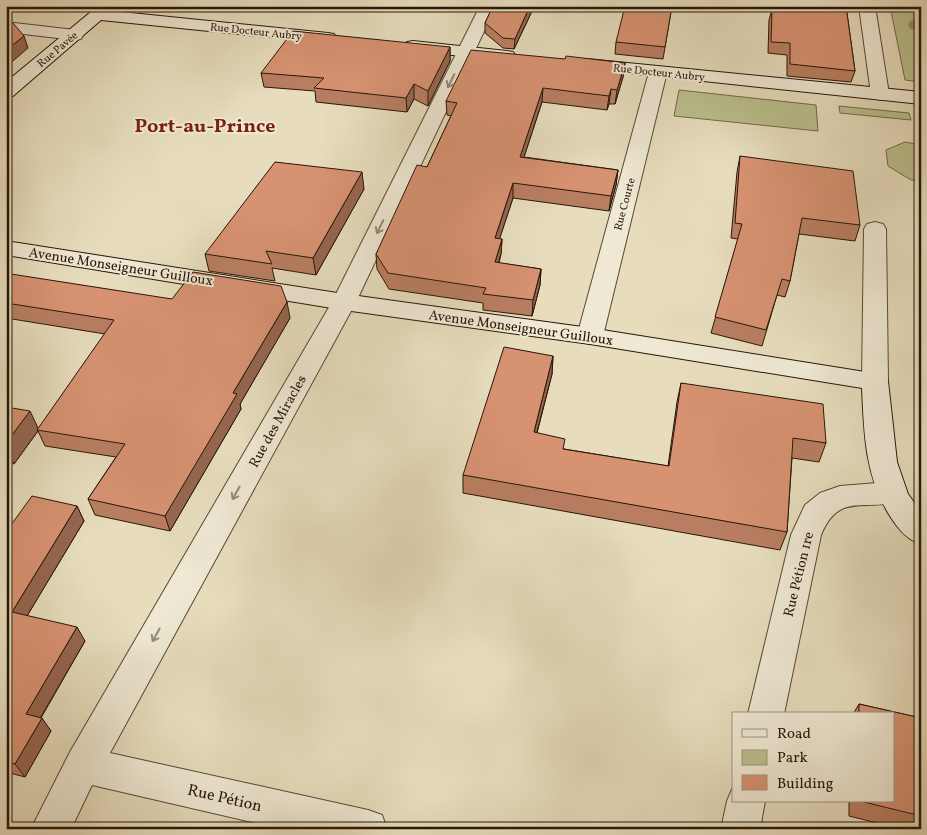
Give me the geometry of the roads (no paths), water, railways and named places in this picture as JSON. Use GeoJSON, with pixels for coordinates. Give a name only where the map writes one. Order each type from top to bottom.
{"type":"FeatureCollection","features":[{"type":"Feature","properties":{"kind":"street","name":"Rue des Miracles"},"geometry":{"type":"LineString","coordinates":[[50,829],[83,765],[344,302],[488,6]]}},
{"type":"Feature","properties":{"kind":"street"},"geometry":{"type":"LineString","coordinates":[[867,6],[880,94]]}},
{"type":"Feature","properties":{"kind":"street","name":"Rue Docteur Aubry"},"geometry":{"type":"LineString","coordinates":[[103,11],[346,40]]}},
{"type":"Feature","properties":{"kind":"street","name":"Rue Pavée"},"geometry":{"type":"LineString","coordinates":[[6,92],[103,11]]}},
{"type":"Feature","properties":{"kind":"street"},"geometry":{"type":"LineString","coordinates":[[6,27],[75,35]]}},
{"type":"Feature","properties":{"kind":"street"},"geometry":{"type":"LineString","coordinates":[[396,44],[523,58]]}},
{"type":"Feature","properties":{"kind":"street","name":"Rue Docteur Aubry"},"geometry":{"type":"LineString","coordinates":[[571,62],[921,98]]}},
{"type":"Feature","properties":{"kind":"street","name":"Rue Courte"},"geometry":{"type":"LineString","coordinates":[[590,336],[658,72]]}},
{"type":"Feature","properties":{"kind":"street"},"geometry":{"type":"LineString","coordinates":[[875,229],[874,381],[880,455],[890,493],[901,511],[921,532]]}},
{"type":"Feature","properties":{"kind":"street","name":"Avenue Monseigneur Guilloux"},"geometry":{"type":"LineString","coordinates":[[6,248],[344,302],[590,336],[874,381]]}},
{"type":"Feature","properties":{"kind":"street","name":"Rue Pétion 1re"},"geometry":{"type":"LineString","coordinates":[[766,712],[806,535],[817,512],[829,501],[850,496],[890,493]]}},
{"type":"Feature","properties":{"kind":"street","name":"Rue Pétion"},"geometry":{"type":"LineString","coordinates":[[83,765],[368,829]]}},
{"type":"Feature","properties":{"kind":"street"},"geometry":{"type":"LineString","coordinates":[[740,829],[746,802]]}},
{"type":"Feature","properties":{"kind":"district","name":"Port-au-Prince"},"geometry":{"type":"Point","coordinates":[205,125]}}]}
